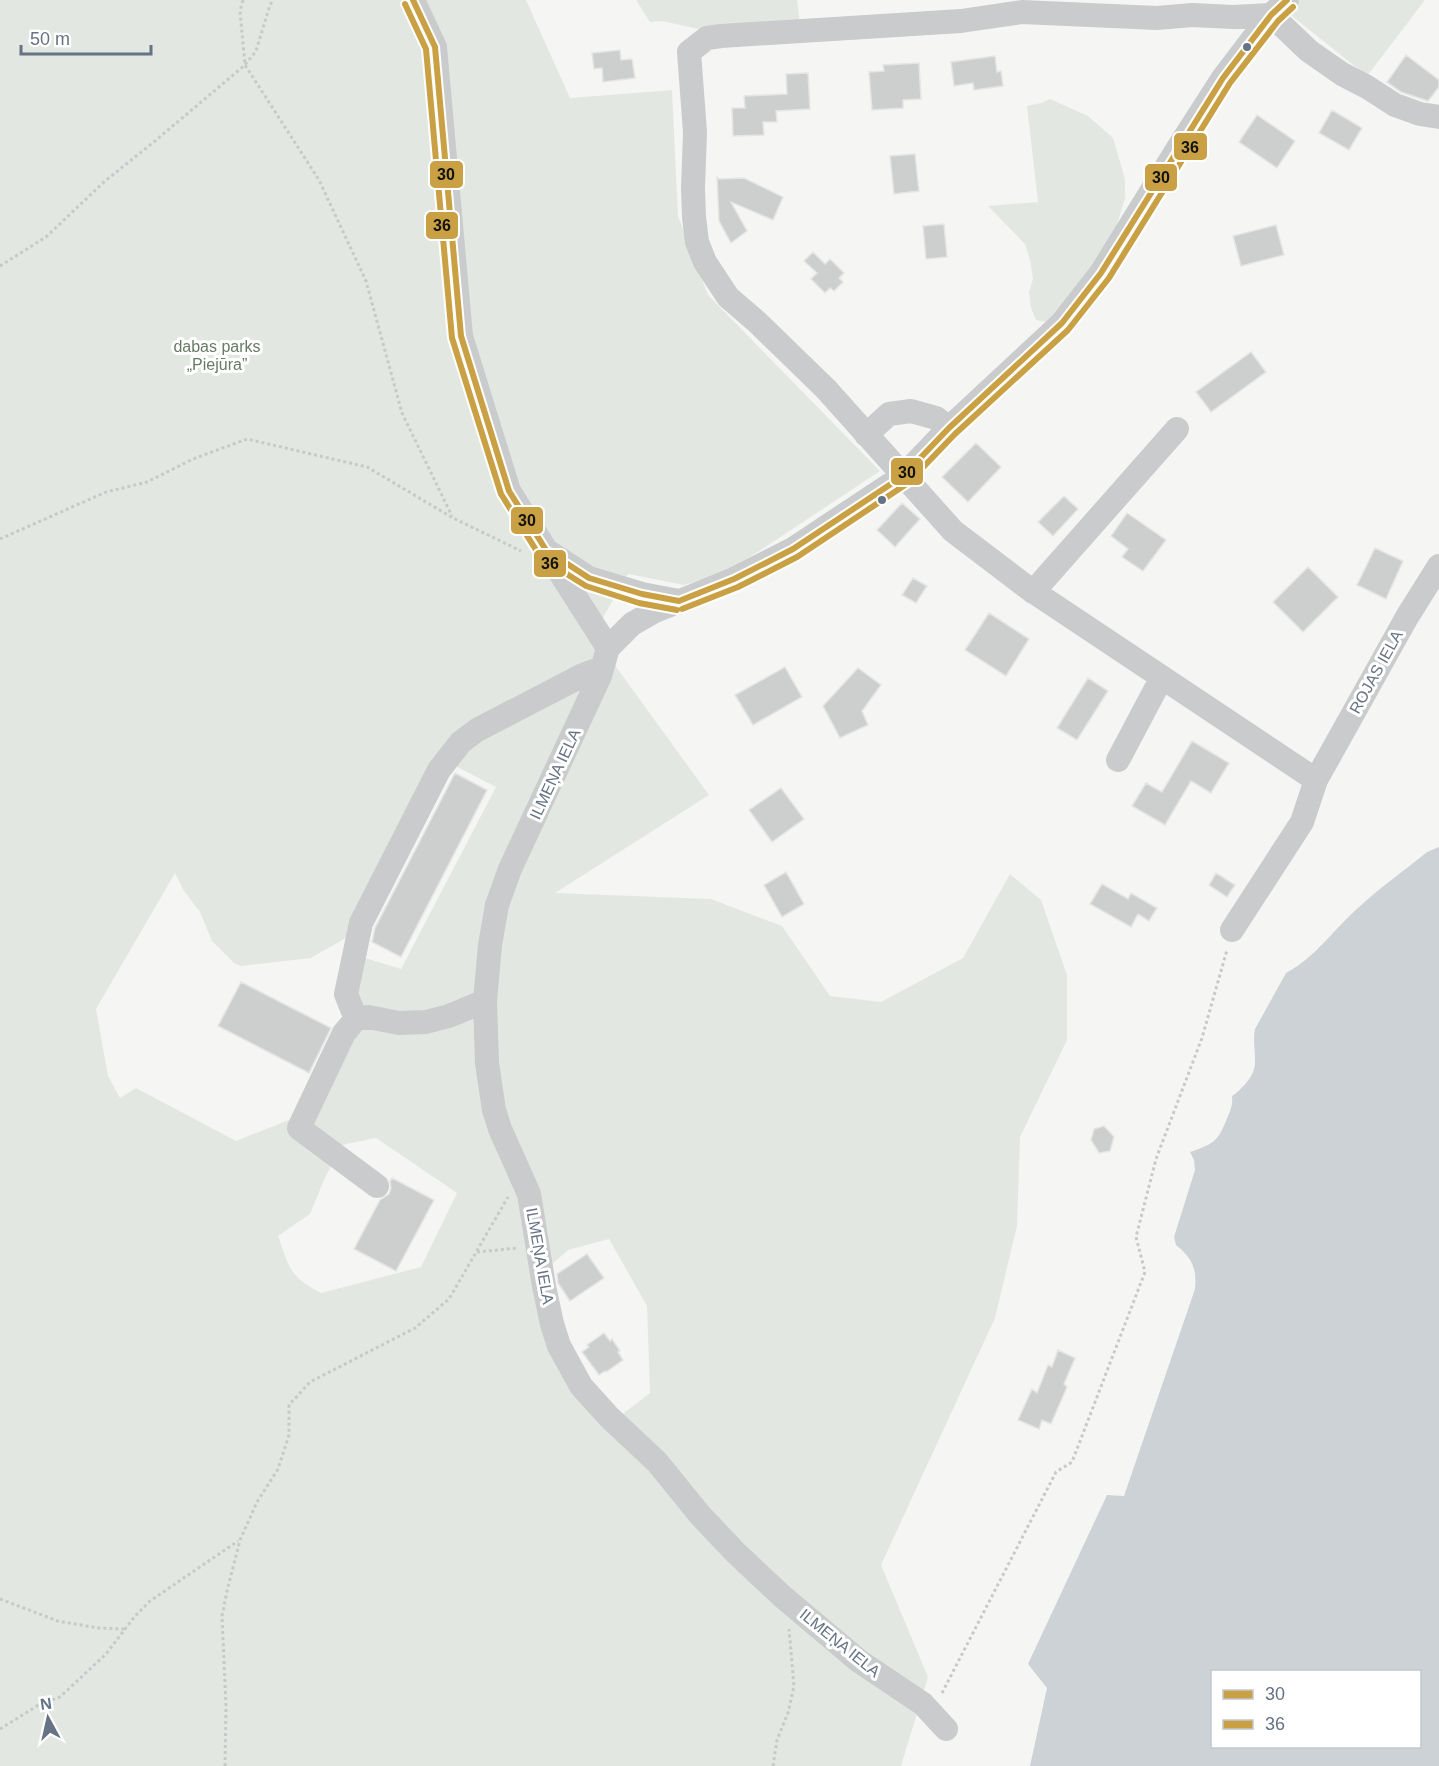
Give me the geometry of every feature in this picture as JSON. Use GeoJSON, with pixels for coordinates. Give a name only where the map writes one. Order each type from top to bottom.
{"type":"FeatureCollection","features":[{"type":"Feature","properties":{"kind":"street"},"geometry":{"type":"LineString","coordinates":[[356,1019],[346,994],[361,923],[439,770],[461,742],[477,730],[583,675],[605,658],[546,550],[509,490],[461,336],[435,47],[413,0]]}},
{"type":"Feature","properties":{"kind":"street"},"geometry":{"type":"LineString","coordinates":[[1316,780],[1033,592],[953,531],[825,389],[757,322],[728,297],[705,262],[698,242],[693,188],[695,132],[688,52],[707,38],[721,36],[961,21],[1022,12],[1157,18],[1192,15],[1233,17],[1279,8],[1309,51],[1342,74],[1395,105],[1419,114],[1439,117]]}},
{"type":"Feature","properties":{"kind":"street","name":"ILMEŅA IELA"},"geometry":{"type":"LineString","coordinates":[[939,1721],[923,1704],[859,1661],[783,1597],[736,1553],[700,1515],[657,1462],[609,1417],[581,1386],[559,1346],[544,1286],[529,1194],[500,1129],[494,1110],[487,1063],[485,1001],[490,945],[497,905],[510,869],[600,676],[605,658],[632,624],[653,612],[734,579],[793,549],[903,476],[949,428],[1062,322],[1101,273],[1223,78],[1279,8]]}},
{"type":"Feature","properties":{"kind":"street"},"geometry":{"type":"LineString","coordinates":[[866,435],[889,414],[911,411],[936,418],[949,428]]}},
{"type":"Feature","properties":{"kind":"street"},"geometry":{"type":"LineString","coordinates":[[1033,592],[1177,429]]}},
{"type":"Feature","properties":{"kind":"street"},"geometry":{"type":"LineString","coordinates":[[546,550],[589,578],[642,594],[679,601]]}},
{"type":"Feature","properties":{"kind":"street","name":"ROJAS IELA"},"geometry":{"type":"LineString","coordinates":[[1232,930],[1302,822],[1316,780],[1407,616],[1439,566]]}},
{"type":"Feature","properties":{"kind":"street"},"geometry":{"type":"LineString","coordinates":[[1118,760],[1162,677]]}},
{"type":"Feature","properties":{"kind":"street"},"geometry":{"type":"LineString","coordinates":[[377,1186],[299,1128],[344,1033],[356,1019],[368,1017],[399,1023],[426,1022],[449,1016],[485,1001]]}},
{"type":"Feature","properties":{"kind":"path"},"geometry":{"type":"LineString","coordinates":[[243,0],[240,11],[245,65],[319,180],[366,281],[402,413],[453,518]]}},
{"type":"Feature","properties":{"kind":"path"},"geometry":{"type":"LineString","coordinates":[[0,266],[46,237],[105,181],[245,65],[256,51],[273,0]]}},
{"type":"Feature","properties":{"kind":"path"},"geometry":{"type":"LineString","coordinates":[[0,539],[106,492],[147,482],[193,459],[247,439],[367,467],[453,518],[529,554],[546,550]]}},
{"type":"Feature","properties":{"kind":"path"},"geometry":{"type":"LineString","coordinates":[[939,1721],[1056,1472],[1072,1462],[1145,1272],[1136,1237],[1153,1170],[1202,1038],[1232,930]]}},
{"type":"Feature","properties":{"kind":"path"},"geometry":{"type":"LineString","coordinates":[[225,1766],[226,1706],[222,1616],[226,1591],[240,1540],[257,1502],[278,1469],[289,1435],[289,1405],[310,1382],[415,1328],[449,1299],[521,1174]]}},
{"type":"Feature","properties":{"kind":"path"},"geometry":{"type":"LineString","coordinates":[[477,1252],[538,1245]]}},
{"type":"Feature","properties":{"kind":"path"},"geometry":{"type":"LineString","coordinates":[[0,1729],[37,1706],[60,1697],[106,1654],[135,1616],[150,1601],[240,1540]]}},
{"type":"Feature","properties":{"kind":"path"},"geometry":{"type":"LineString","coordinates":[[0,1599],[58,1621],[98,1628],[125,1629]]}},
{"type":"Feature","properties":{"kind":"path"},"geometry":{"type":"LineString","coordinates":[[773,1766],[777,1740],[788,1713],[794,1686],[789,1629]]}},
{"type":"Feature","properties":{"kind":"green space","name":"dabas parks „Piejūra”"},"geometry":{"type":"Polygon","coordinates":[[[0,0],[526,0],[570,98],[672,90],[678,216],[708,295],[880,471],[726,573],[684,585],[628,574],[593,635],[709,795],[555,893],[711,899],[782,926],[830,996],[881,1002],[963,958],[1010,874],[1041,900],[1067,975],[1067,1040],[1020,1137],[1017,1226],[995,1318],[881,1565],[928,1677],[901,1766],[0,1766],[0,0]],[[433,765],[346,938],[311,958],[241,966],[234,963],[212,941],[200,912],[184,891],[175,873],[96,1009],[108,1076],[120,1098],[136,1088],[236,1141],[294,1118],[345,1021],[349,953],[401,969],[496,787],[457,767],[433,765]],[[376,1138],[342,1145],[310,1214],[278,1236],[285,1256],[296,1276],[321,1293],[421,1267],[457,1193],[376,1138]],[[609,1239],[568,1250],[548,1268],[569,1338],[590,1378],[620,1416],[650,1393],[647,1306],[609,1239]]]}},
{"type":"Feature","properties":{"kind":"green space"},"geometry":{"type":"Polygon","coordinates":[[[636,0],[797,0],[800,23],[698,29],[662,21],[650,22],[636,0]]]}},
{"type":"Feature","properties":{"kind":"green space"},"geometry":{"type":"Polygon","coordinates":[[[1272,0],[1425,0],[1367,76],[1272,0]]]}},
{"type":"Feature","properties":{"kind":"green space"},"geometry":{"type":"Polygon","coordinates":[[[1050,99],[1088,116],[1113,138],[1125,179],[1125,198],[1116,228],[1095,264],[1046,322],[1036,320],[1031,308],[1029,292],[1033,279],[1025,244],[988,206],[1038,202],[1027,106],[1050,99]]]}},
{"type":"Feature","properties":{"kind":"shaded area"},"geometry":{"type":"Polygon","coordinates":[[[1439,847],[1439,1766],[1030,1766],[1047,1688],[1028,1664],[1107,1495],[1124,1496],[1195,1289],[1192,1264],[1186,1254],[1176,1245],[1174,1237],[1195,1170],[1190,1152],[1215,1140],[1231,1109],[1232,1096],[1251,1076],[1255,1065],[1255,1029],[1286,973],[1306,959],[1349,916],[1427,852],[1439,847]]]}},
{"type":"Feature","properties":{"kind":"building"},"geometry":{"type":"Polygon","coordinates":[[[620,50],[621,60],[632,59],[635,78],[603,82],[602,68],[594,69],[592,53],[620,50]]]}},
{"type":"Feature","properties":{"kind":"building"},"geometry":{"type":"Polygon","coordinates":[[[1406,55],[1439,80],[1439,87],[1428,101],[1401,92],[1387,82],[1406,55]]]}},
{"type":"Feature","properties":{"kind":"building"},"geometry":{"type":"Polygon","coordinates":[[[995,56],[997,72],[1001,71],[1003,86],[974,90],[973,83],[954,86],[951,62],[995,56]]]}},
{"type":"Feature","properties":{"kind":"building"},"geometry":{"type":"Polygon","coordinates":[[[919,63],[921,99],[903,100],[903,108],[872,110],[869,72],[884,71],[883,65],[919,63]]]}},
{"type":"Feature","properties":{"kind":"building"},"geometry":{"type":"Polygon","coordinates":[[[808,73],[810,109],[776,111],[777,122],[763,122],[764,135],[733,136],[732,108],[745,108],[744,96],[787,94],[786,74],[808,73]]]}},
{"type":"Feature","properties":{"kind":"building"},"geometry":{"type":"Polygon","coordinates":[[[1332,110],[1362,128],[1349,150],[1319,133],[1332,110]]]}},
{"type":"Feature","properties":{"kind":"building"},"geometry":{"type":"Polygon","coordinates":[[[1257,115],[1295,141],[1277,168],[1239,142],[1257,115]]]}},
{"type":"Feature","properties":{"kind":"building"},"geometry":{"type":"Polygon","coordinates":[[[915,154],[919,191],[894,194],[890,156],[915,154]]]}},
{"type":"Feature","properties":{"kind":"building"},"geometry":{"type":"Polygon","coordinates":[[[717,177],[719,179],[744,178],[783,197],[773,220],[731,202],[747,231],[731,243],[719,221],[717,177]]]}},
{"type":"Feature","properties":{"kind":"building"},"geometry":{"type":"Polygon","coordinates":[[[944,224],[947,257],[926,259],[923,226],[944,224]]]}},
{"type":"Feature","properties":{"kind":"building"},"geometry":{"type":"Polygon","coordinates":[[[1276,225],[1284,255],[1241,266],[1233,236],[1276,225]]]}},
{"type":"Feature","properties":{"kind":"building"},"geometry":{"type":"Polygon","coordinates":[[[813,252],[825,264],[830,259],[844,273],[839,278],[843,282],[834,291],[830,288],[825,293],[811,279],[817,273],[804,261],[813,252]]]}},
{"type":"Feature","properties":{"kind":"building"},"geometry":{"type":"Polygon","coordinates":[[[1251,352],[1266,372],[1211,412],[1196,392],[1251,352]]]}},
{"type":"Feature","properties":{"kind":"building"},"geometry":{"type":"Polygon","coordinates":[[[976,443],[1001,467],[968,502],[942,477],[976,443]]]}},
{"type":"Feature","properties":{"kind":"building"},"geometry":{"type":"Polygon","coordinates":[[[1064,496],[1078,509],[1053,536],[1038,522],[1064,496]]]}},
{"type":"Feature","properties":{"kind":"building"},"geometry":{"type":"Polygon","coordinates":[[[902,503],[920,519],[895,547],[877,530],[902,503]]]}},
{"type":"Feature","properties":{"kind":"building"},"geometry":{"type":"Polygon","coordinates":[[[1127,513],[1166,540],[1143,571],[1122,557],[1128,549],[1111,536],[1127,513]]]}},
{"type":"Feature","properties":{"kind":"building"},"geometry":{"type":"Polygon","coordinates":[[[1375,548],[1403,561],[1386,599],[1357,585],[1375,548]]]}},
{"type":"Feature","properties":{"kind":"building"},"geometry":{"type":"Polygon","coordinates":[[[1308,567],[1338,597],[1303,632],[1273,602],[1308,567]]]}},
{"type":"Feature","properties":{"kind":"building"},"geometry":{"type":"Polygon","coordinates":[[[913,578],[927,586],[916,603],[902,595],[913,578]]]}},
{"type":"Feature","properties":{"kind":"building"},"geometry":{"type":"Polygon","coordinates":[[[989,613],[1029,639],[1006,676],[965,650],[989,613]]]}},
{"type":"Feature","properties":{"kind":"building"},"geometry":{"type":"Polygon","coordinates":[[[785,667],[802,697],[753,725],[735,695],[785,667]]]}},
{"type":"Feature","properties":{"kind":"building"},"geometry":{"type":"Polygon","coordinates":[[[858,668],[881,685],[862,711],[868,725],[840,738],[823,706],[858,668]]]}},
{"type":"Feature","properties":{"kind":"building"},"geometry":{"type":"Polygon","coordinates":[[[1088,678],[1108,691],[1077,740],[1057,728],[1088,678]]]}},
{"type":"Feature","properties":{"kind":"building"},"geometry":{"type":"Polygon","coordinates":[[[1192,741],[1229,763],[1211,793],[1191,781],[1165,825],[1132,806],[1146,783],[1162,792],[1192,741]]]}},
{"type":"Feature","properties":{"kind":"building"},"geometry":{"type":"Polygon","coordinates":[[[455,773],[487,790],[401,957],[372,942],[375,928],[455,773]]]}},
{"type":"Feature","properties":{"kind":"building"},"geometry":{"type":"Polygon","coordinates":[[[781,788],[804,819],[772,842],[749,810],[781,788]]]}},
{"type":"Feature","properties":{"kind":"building"},"geometry":{"type":"Polygon","coordinates":[[[786,872],[804,904],[782,917],[764,885],[786,872]]]}},
{"type":"Feature","properties":{"kind":"building"},"geometry":{"type":"Polygon","coordinates":[[[1216,873],[1235,885],[1227,897],[1209,885],[1216,873]]]}},
{"type":"Feature","properties":{"kind":"building"},"geometry":{"type":"Polygon","coordinates":[[[1102,884],[1128,899],[1131,893],[1157,908],[1149,921],[1138,914],[1131,927],[1090,904],[1102,884]]]}},
{"type":"Feature","properties":{"kind":"building"},"geometry":{"type":"Polygon","coordinates":[[[241,982],[331,1028],[309,1073],[218,1026],[241,982]]]}},
{"type":"Feature","properties":{"kind":"building"},"geometry":{"type":"Polygon","coordinates":[[[1104,1126],[1114,1137],[1110,1151],[1099,1153],[1091,1140],[1094,1129],[1104,1126]]]}},
{"type":"Feature","properties":{"kind":"building"},"geometry":{"type":"Polygon","coordinates":[[[392,1178],[434,1200],[396,1271],[354,1249],[380,1200],[389,1194],[392,1178]]]}},
{"type":"Feature","properties":{"kind":"building"},"geometry":{"type":"Polygon","coordinates":[[[587,1254],[604,1278],[570,1301],[558,1283],[557,1274],[587,1254]]]}},
{"type":"Feature","properties":{"kind":"building"},"geometry":{"type":"Polygon","coordinates":[[[604,1333],[610,1341],[612,1339],[623,1360],[599,1375],[582,1352],[589,1347],[587,1345],[604,1333]]]}},
{"type":"Feature","properties":{"kind":"building"},"geometry":{"type":"Polygon","coordinates":[[[1058,1350],[1075,1358],[1064,1384],[1067,1387],[1051,1424],[1042,1420],[1039,1429],[1018,1420],[1032,1389],[1037,1393],[1048,1365],[1052,1367],[1058,1350]]]}},
{"type":"Feature","properties":{"kind":"transit line","name":"30"},"geometry":{"type":"LineString","coordinates":[[413,0],[435,47],[461,336],[509,491],[546,550],[589,578],[642,594],[679,601]]}},
{"type":"Feature","properties":{"kind":"transit line","name":"30"},"geometry":{"type":"LineString","coordinates":[[679,601],[734,579],[793,549],[903,476],[949,428],[1062,323],[1101,273],[1223,78],[1271,15],[1287,0]]}},
{"type":"Feature","properties":{"kind":"transit line","name":"36"},"geometry":{"type":"LineString","coordinates":[[405,4],[426,49],[452,338],[501,494],[541,558],[586,586],[639,603],[677,610]]}},
{"type":"Feature","properties":{"kind":"transit line","name":"36"},"geometry":{"type":"LineString","coordinates":[[682,609],[738,587],[797,557],[908,483],[955,434],[1068,330],[1109,278],[1230,83],[1278,21],[1293,7]]}}]}
